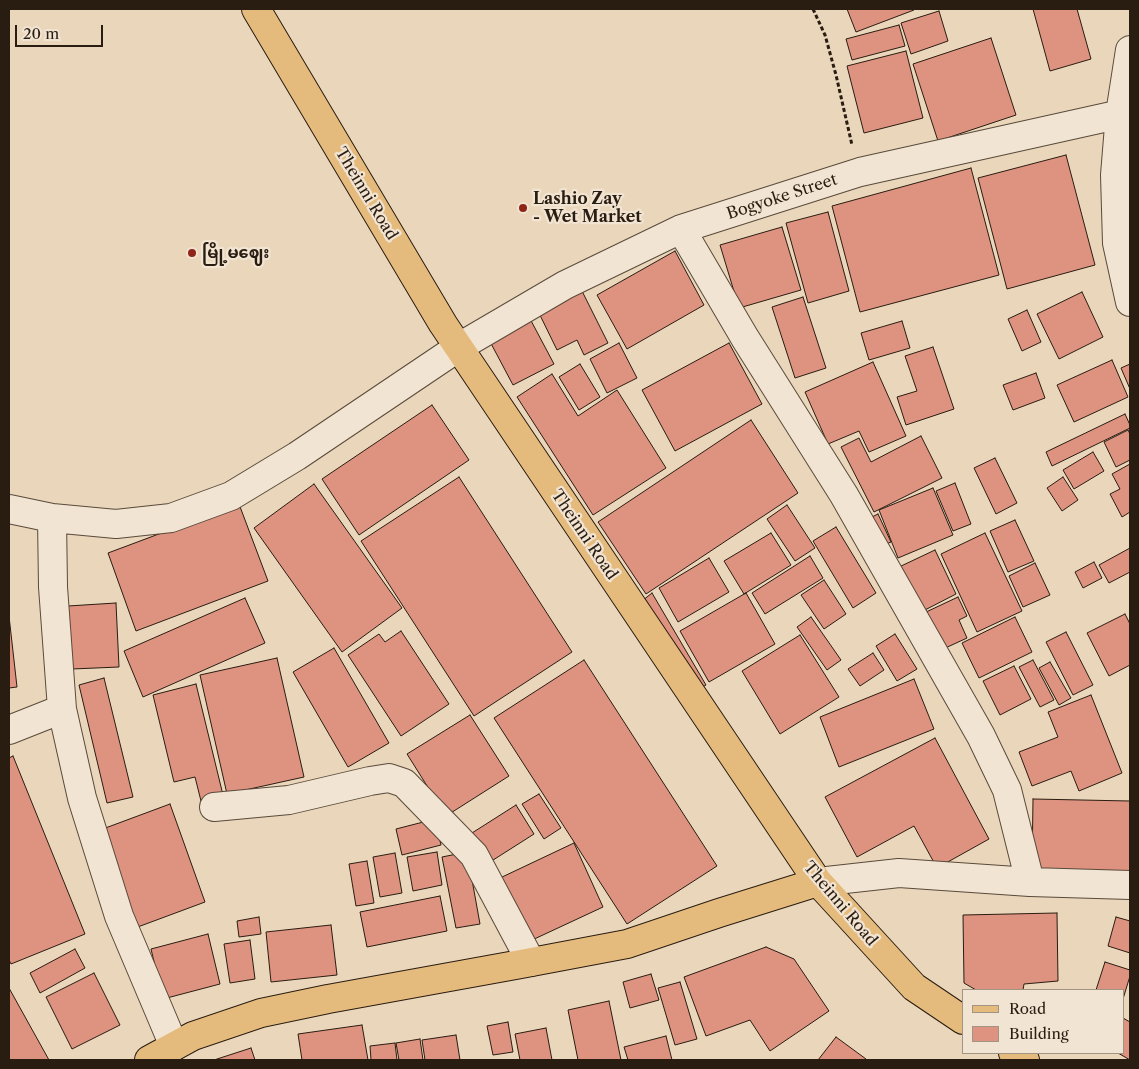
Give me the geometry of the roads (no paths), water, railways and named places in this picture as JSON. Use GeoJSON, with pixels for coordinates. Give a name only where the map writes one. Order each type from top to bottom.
{"type":"FeatureCollection","features":[{"type":"Feature","properties":{"kind":"main road","name":"Theinni Road"},"geometry":{"type":"LineString","coordinates":[[256,9],[443,324],[818,882],[914,987],[962,1019]]}},
{"type":"Feature","properties":{"kind":"main road"},"geometry":{"type":"LineString","coordinates":[[149,1060],[193,1036],[261,1014],[328,999],[627,944],[818,882]]}},
{"type":"Feature","properties":{"kind":"street"},"geometry":{"type":"LineString","coordinates":[[1130,50],[1125,113],[1115,175],[1117,243],[1130,302]]}},
{"type":"Feature","properties":{"kind":"street","name":"Bogyoke Street"},"geometry":{"type":"LineString","coordinates":[[9,509],[52,518],[116,524],[171,518],[231,496],[296,456],[459,347],[565,285],[681,229],[860,172],[1125,113]]}},
{"type":"Feature","properties":{"kind":"street"},"geometry":{"type":"LineString","coordinates":[[681,229],[745,338],[844,495],[981,736],[1007,790],[1030,882]]}},
{"type":"Feature","properties":{"kind":"street"},"geometry":{"type":"LineString","coordinates":[[52,518],[53,587],[62,709],[82,798],[119,916],[174,1046]]}},
{"type":"Feature","properties":{"kind":"street"},"geometry":{"type":"LineString","coordinates":[[9,730],[62,709]]}},
{"type":"Feature","properties":{"kind":"street"},"geometry":{"type":"LineString","coordinates":[[214,807],[288,800],[390,778],[404,783],[474,855],[531,962]]}},
{"type":"Feature","properties":{"kind":"street"},"geometry":{"type":"LineString","coordinates":[[818,882],[899,873],[1030,882],[1130,885]]}},
{"type":"Feature","properties":{"kind":"place","name":"Lashio Zay - Wet Market"},"geometry":{"type":"Point","coordinates":[523,208]}},
{"type":"Feature","properties":{"kind":"place","name":"မြို့မဈေး"},"geometry":{"type":"Point","coordinates":[192,253]}}]}
